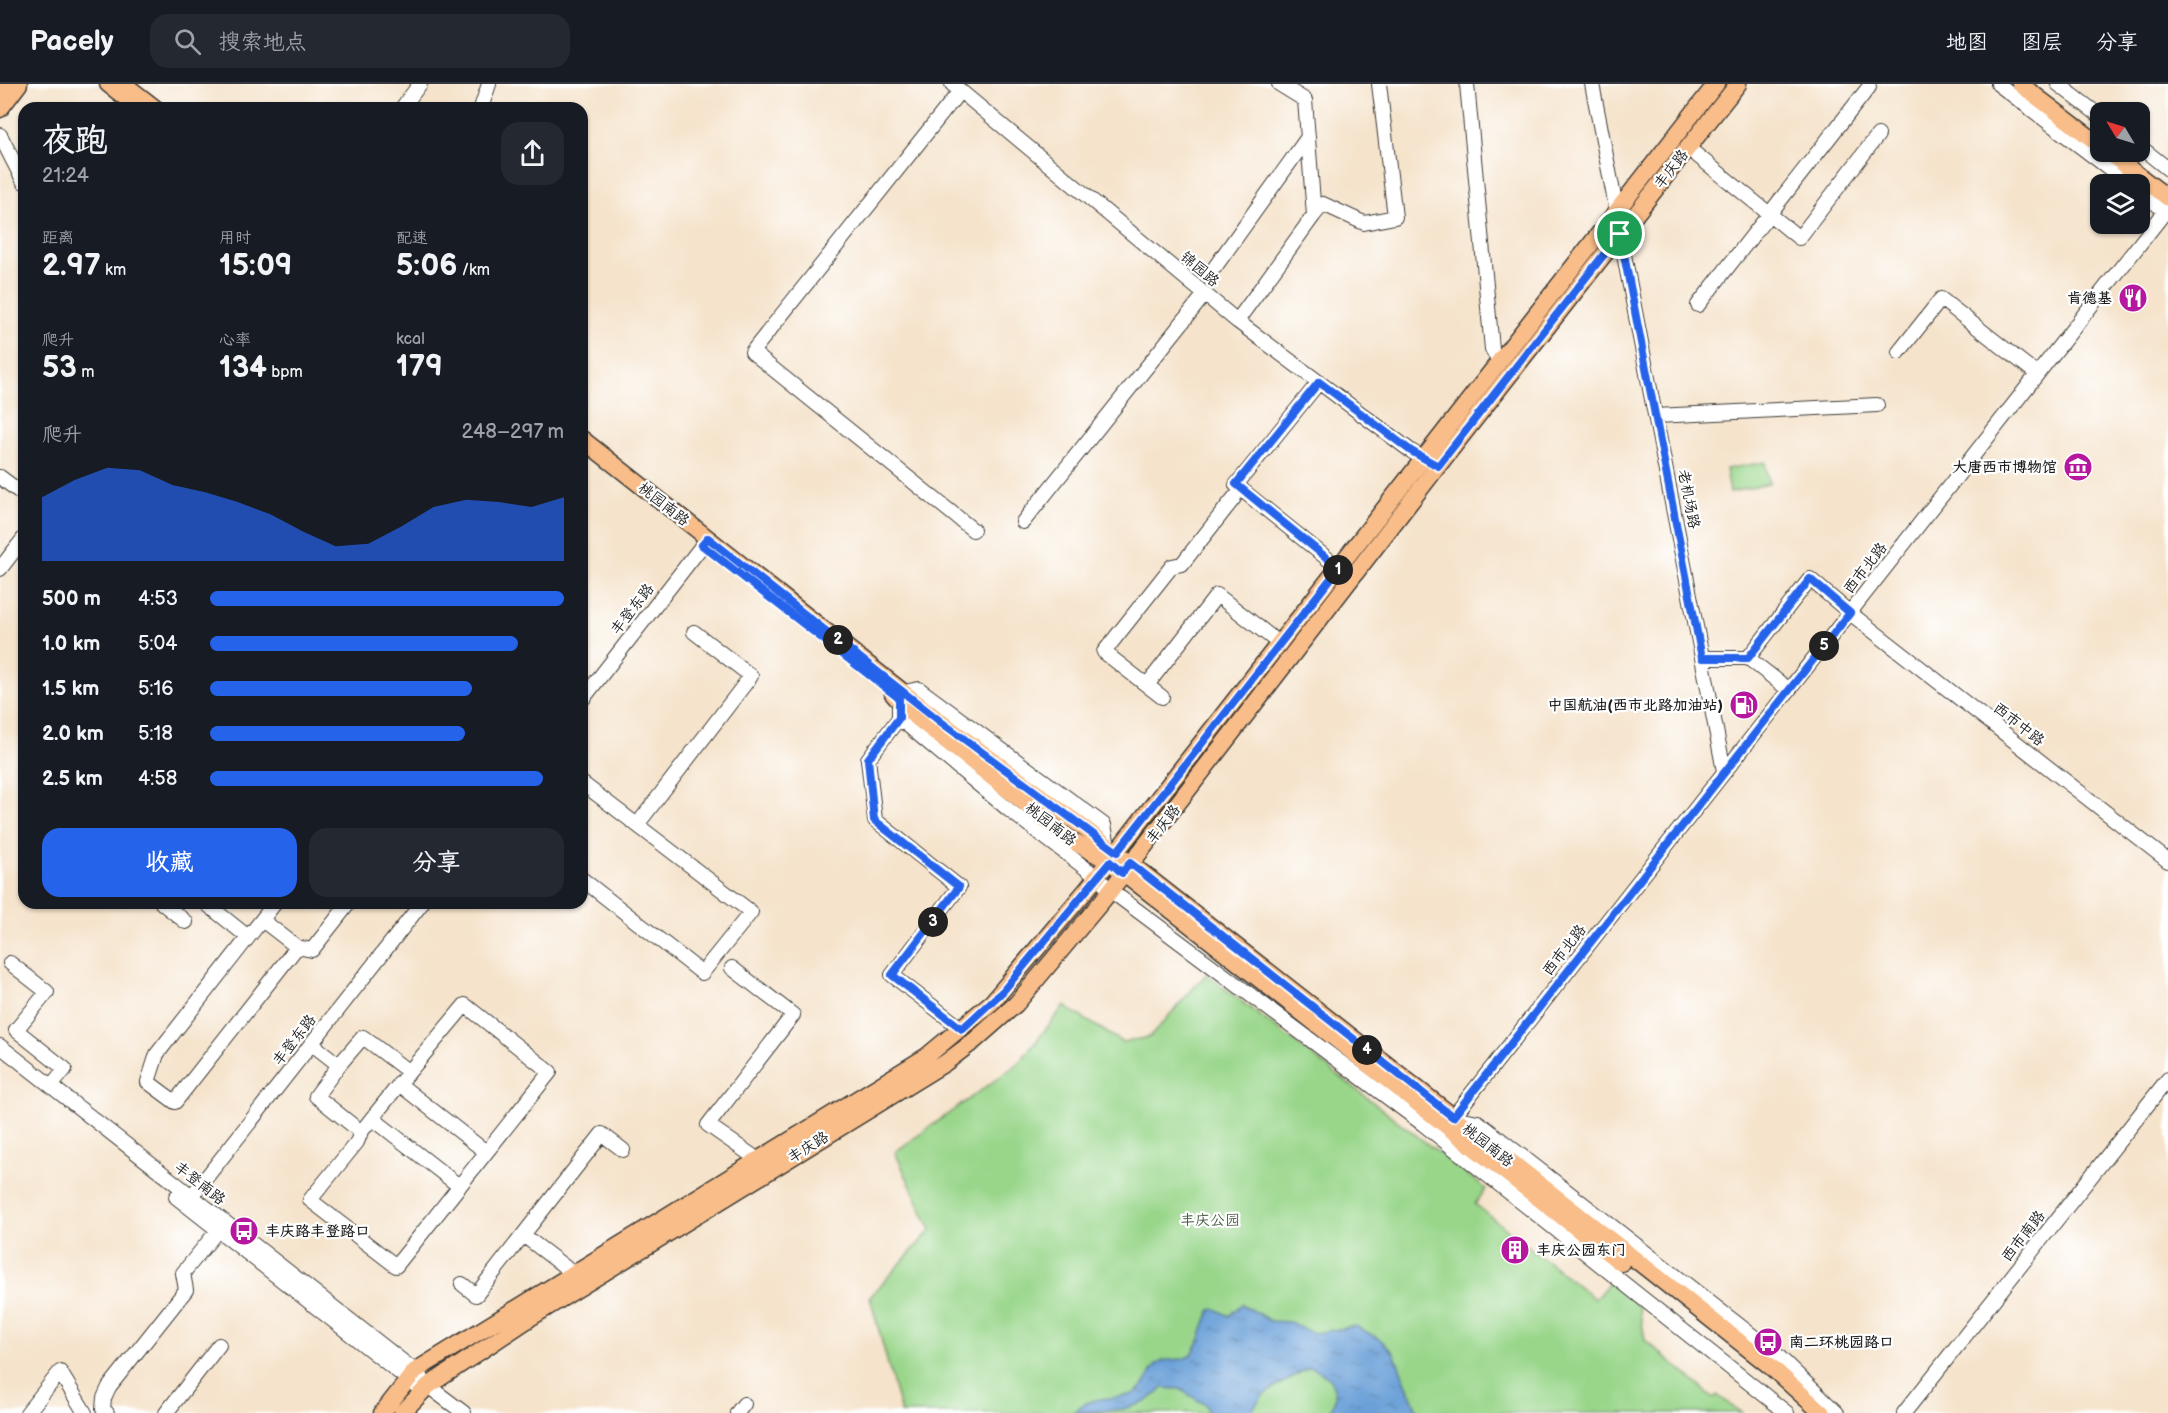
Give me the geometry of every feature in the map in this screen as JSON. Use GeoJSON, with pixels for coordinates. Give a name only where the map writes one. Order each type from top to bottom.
{"type":"FeatureCollection","features":[{"type":"Feature","properties":{"kind":"main road"},"geometry":{"type":"LineString","coordinates":[[0,109],[19,84]]}},
{"type":"Feature","properties":{"kind":"main road"},"geometry":{"type":"LineString","coordinates":[[108,84],[131,102]]}},
{"type":"Feature","properties":{"kind":"main road"},"geometry":{"type":"LineString","coordinates":[[124,84],[148,102]]}},
{"type":"Feature","properties":{"kind":"main road","name":"丰庆路"},"geometry":{"type":"LineString","coordinates":[[402,1413],[425,1389],[530,1318],[967,1047],[1016,1004],[1110,890],[1117,859],[1280,644],[1339,568],[1431,463],[1499,362],[1716,84]]}},
{"type":"Feature","properties":{"kind":"main road","name":"丰庆路"},"geometry":{"type":"LineString","coordinates":[[382,1413],[411,1376],[573,1273],[927,1056],[962,1029],[1003,991],[1097,877],[1117,859],[1431,463],[1620,234],[1738,84]]}},
{"type":"Feature","properties":{"kind":"main road"},"geometry":{"type":"LineString","coordinates":[[2020,84],[2090,138]]}},
{"type":"Feature","properties":{"kind":"main road"},"geometry":{"type":"LineString","coordinates":[[2037,84],[2090,125]]}},
{"type":"Feature","properties":{"kind":"main road"},"geometry":{"type":"LineString","coordinates":[[2119,162],[2167,207]]}},
{"type":"Feature","properties":{"kind":"main road"},"geometry":{"type":"LineString","coordinates":[[2137,162],[2168,185]]}},
{"type":"Feature","properties":{"kind":"main road","name":"桃园南路"},"geometry":{"type":"LineString","coordinates":[[588,444],[705,542]]}},
{"type":"Feature","properties":{"kind":"main road","name":"桃园南路"},"geometry":{"type":"LineString","coordinates":[[588,456],[705,542],[1453,1117],[1770,1366],[1822,1413]]}},
{"type":"Feature","properties":{"kind":"main road","name":"桃园南路"},"geometry":{"type":"LineString","coordinates":[[1117,859],[1775,1384],[1806,1413]]}},
{"type":"Feature","properties":{"kind":"street"},"geometry":{"type":"LineString","coordinates":[[406,102],[420,84]]}},
{"type":"Feature","properties":{"kind":"street"},"geometry":{"type":"LineString","coordinates":[[483,102],[489,84]]}},
{"type":"Feature","properties":{"kind":"street"},"geometry":{"type":"LineString","coordinates":[[1279,84],[1305,100],[1314,215]]}},
{"type":"Feature","properties":{"kind":"street"},"geometry":{"type":"LineString","coordinates":[[1237,321],[1323,204],[1364,223],[1395,217],[1379,84]]}},
{"type":"Feature","properties":{"kind":"street"},"geometry":{"type":"LineString","coordinates":[[1467,84],[1492,349],[1499,362]]}},
{"type":"Feature","properties":{"kind":"street"},"geometry":{"type":"LineString","coordinates":[[1592,84],[1617,212]]}},
{"type":"Feature","properties":{"kind":"street"},"geometry":{"type":"LineString","coordinates":[[1998,84],[2117,174]]}},
{"type":"Feature","properties":{"kind":"street"},"geometry":{"type":"LineString","coordinates":[[2058,84],[2090,108]]}},
{"type":"Feature","properties":{"kind":"street"},"geometry":{"type":"LineString","coordinates":[[956,87],[752,352],[973,530]]}},
{"type":"Feature","properties":{"kind":"street","name":"锦园路"},"geometry":{"type":"LineString","coordinates":[[956,87],[1237,321],[1431,463]]}},
{"type":"Feature","properties":{"kind":"street"},"geometry":{"type":"LineString","coordinates":[[1698,305],[1869,87]]}},
{"type":"Feature","properties":{"kind":"street"},"geometry":{"type":"LineString","coordinates":[[0,135],[18,170]]}},
{"type":"Feature","properties":{"kind":"street"},"geometry":{"type":"LineString","coordinates":[[1688,148],[1799,238],[1878,135]]}},
{"type":"Feature","properties":{"kind":"street"},"geometry":{"type":"LineString","coordinates":[[1215,267],[1308,136]]}},
{"type":"Feature","properties":{"kind":"street"},"geometry":{"type":"LineString","coordinates":[[2150,155],[2168,169]]}},
{"type":"Feature","properties":{"kind":"street"},"geometry":{"type":"LineString","coordinates":[[2150,197],[2167,207]]}},
{"type":"Feature","properties":{"kind":"street","name":"西市北路"},"geometry":{"type":"LineString","coordinates":[[1453,1117],[2167,207]]}},
{"type":"Feature","properties":{"kind":"street","name":"老机场路"},"geometry":{"type":"LineString","coordinates":[[1620,234],[1724,771]]}},
{"type":"Feature","properties":{"kind":"street"},"geometry":{"type":"LineString","coordinates":[[1023,522],[1205,294]]}},
{"type":"Feature","properties":{"kind":"street"},"geometry":{"type":"LineString","coordinates":[[1899,352],[1941,299],[2037,374]]}},
{"type":"Feature","properties":{"kind":"street"},"geometry":{"type":"LineString","coordinates":[[1319,382],[1236,484],[1339,568]]}},
{"type":"Feature","properties":{"kind":"street"},"geometry":{"type":"LineString","coordinates":[[1656,416],[1877,405]]}},
{"type":"Feature","properties":{"kind":"street"},"geometry":{"type":"LineString","coordinates":[[0,477],[18,490]]}},
{"type":"Feature","properties":{"kind":"street"},"geometry":{"type":"LineString","coordinates":[[1162,697],[1104,652],[1172,566],[1182,564],[1234,498]]}},
{"type":"Feature","properties":{"kind":"street","name":"丰登东路"},"geometry":{"type":"LineString","coordinates":[[588,692],[705,542]]}},
{"type":"Feature","properties":{"kind":"street"},"geometry":{"type":"LineString","coordinates":[[0,569],[18,546]]}},
{"type":"Feature","properties":{"kind":"street","name":"西市中路"},"geometry":{"type":"LineString","coordinates":[[1748,658],[1810,579],[1850,613],[2168,861]]}},
{"type":"Feature","properties":{"kind":"street"},"geometry":{"type":"LineString","coordinates":[[1147,685],[1218,596],[1280,644]]}},
{"type":"Feature","properties":{"kind":"street"},"geometry":{"type":"LineString","coordinates":[[637,825],[751,676],[694,632]]}},
{"type":"Feature","properties":{"kind":"street"},"geometry":{"type":"LineString","coordinates":[[1702,658],[1748,658],[1789,690]]}},
{"type":"Feature","properties":{"kind":"street"},"geometry":{"type":"LineString","coordinates":[[902,695],[899,718],[868,759],[874,820],[959,887],[892,975],[962,1029]]}},
{"type":"Feature","properties":{"kind":"street"},"geometry":{"type":"LineString","coordinates":[[899,718],[1009,810],[1097,877],[1110,890],[1423,1124],[1787,1413]]}},
{"type":"Feature","properties":{"kind":"street"},"geometry":{"type":"LineString","coordinates":[[588,788],[751,912],[702,974],[588,884]]}},
{"type":"Feature","properties":{"kind":"street"},"geometry":{"type":"LineString","coordinates":[[170,909],[186,922]]}},
{"type":"Feature","properties":{"kind":"street"},"geometry":{"type":"LineString","coordinates":[[213,909],[248,937]]}},
{"type":"Feature","properties":{"kind":"street"},"geometry":{"type":"LineString","coordinates":[[270,909],[157,1054],[148,1082],[175,1102],[297,947]]}},
{"type":"Feature","properties":{"kind":"street"},"geometry":{"type":"LineString","coordinates":[[262,920],[297,947],[312,950],[344,909]]}},
{"type":"Feature","properties":{"kind":"street","name":"丰登东路"},"geometry":{"type":"LineString","coordinates":[[191,1197],[417,909]]}},
{"type":"Feature","properties":{"kind":"street"},"geometry":{"type":"LineString","coordinates":[[10,963],[47,992],[16,1030],[65,1069],[51,1086]]}},
{"type":"Feature","properties":{"kind":"street"},"geometry":{"type":"LineString","coordinates":[[732,968],[793,1015],[708,1125],[757,1159]]}},
{"type":"Feature","properties":{"kind":"street"},"geometry":{"type":"LineString","coordinates":[[465,1005],[550,1071],[396,1266],[310,1200],[357,1142],[361,1132],[399,1084],[465,1005]]}},
{"type":"Feature","properties":{"kind":"street"},"geometry":{"type":"LineString","coordinates":[[361,1132],[316,1096],[339,1065],[363,1037],[409,1072]]}},
{"type":"Feature","properties":{"kind":"street"},"geometry":{"type":"LineString","coordinates":[[312,1044],[339,1065]]}},
{"type":"Feature","properties":{"kind":"street","name":"丰登南路"},"geometry":{"type":"LineString","coordinates":[[0,1046],[191,1197],[411,1376],[452,1413]]}},
{"type":"Feature","properties":{"kind":"street","name":"丰登南路"},"geometry":{"type":"LineString","coordinates":[[0,1058],[218,1230],[411,1376]]}},
{"type":"Feature","properties":{"kind":"street","name":"西市南路"},"geometry":{"type":"LineString","coordinates":[[1904,1413],[2168,1079]]}},
{"type":"Feature","properties":{"kind":"street"},"geometry":{"type":"LineString","coordinates":[[399,1084],[486,1152]]}},
{"type":"Feature","properties":{"kind":"street"},"geometry":{"type":"LineString","coordinates":[[1453,1117],[1478,1122],[1776,1354],[1837,1413]]}},
{"type":"Feature","properties":{"kind":"street"},"geometry":{"type":"LineString","coordinates":[[372,1118],[459,1186]]}},
{"type":"Feature","properties":{"kind":"street"},"geometry":{"type":"LineString","coordinates":[[462,1284],[476,1295],[602,1134],[623,1150]]}},
{"type":"Feature","properties":{"kind":"street"},"geometry":{"type":"LineString","coordinates":[[107,1413],[103,1409],[104,1398],[109,1387],[186,1290],[183,1273],[218,1230]]}},
{"type":"Feature","properties":{"kind":"street"},"geometry":{"type":"LineString","coordinates":[[523,1235],[573,1273]]}},
{"type":"Feature","properties":{"kind":"street"},"geometry":{"type":"LineString","coordinates":[[166,1413],[219,1345]]}},
{"type":"Feature","properties":{"kind":"street"},"geometry":{"type":"LineString","coordinates":[[27,1413],[60,1372],[86,1413]]}},
{"type":"Feature","properties":{"kind":"street","name":"丰登南路"},"geometry":{"type":"LineString","coordinates":[[425,1389],[464,1413]]}},
{"type":"Feature","properties":{"kind":"green space"},"geometry":{"type":"Polygon","coordinates":[[[1765,462],[1769,484],[1730,492],[1726,469],[1765,462]]]}},
{"type":"Feature","properties":{"kind":"green space","name":"丰庆公园"},"geometry":{"type":"Polygon","coordinates":[[[1206,974],[1486,1189],[1475,1204],[1595,1299],[1610,1282],[1639,1306],[1645,1340],[1714,1398],[1717,1395],[1743,1413],[901,1413],[870,1297],[931,1230],[895,1152],[1019,1063],[1064,1006],[1122,1042],[1150,1037],[1206,974]]]}},
{"type":"Feature","properties":{"kind":"water"},"geometry":{"type":"Polygon","coordinates":[[[1242,1304],[1270,1321],[1290,1322],[1315,1333],[1356,1326],[1381,1340],[1394,1353],[1418,1413],[1328,1413],[1335,1398],[1333,1385],[1324,1374],[1309,1367],[1263,1395],[1250,1413],[1208,1413],[1206,1405],[1180,1389],[1163,1388],[1146,1402],[1123,1409],[1073,1413],[1088,1402],[1132,1394],[1137,1391],[1158,1364],[1167,1360],[1186,1358],[1193,1352],[1211,1310],[1216,1309],[1229,1316],[1242,1304]]]}},
{"type":"Feature","properties":{"kind":"place","name":"肯德基"},"geometry":{"type":"Point","coordinates":[2133,298]}},
{"type":"Feature","properties":{"kind":"place","name":"大唐西市博物馆"},"geometry":{"type":"Point","coordinates":[2078,467]}},
{"type":"Feature","properties":{"kind":"place","name":"中国航油(西市北路加油站)"},"geometry":{"type":"Point","coordinates":[1744,705]}},
{"type":"Feature","properties":{"kind":"place","name":"丰庆路丰登路口"},"geometry":{"type":"Point","coordinates":[244,1231]}},
{"type":"Feature","properties":{"kind":"place","name":"丰庆公园东门"},"geometry":{"type":"Point","coordinates":[1515,1250]}},
{"type":"Feature","properties":{"kind":"place","name":"南二环桃园路口"},"geometry":{"type":"Point","coordinates":[1768,1342]}},
{"type":"Feature","properties":{"kind":"route"},"geometry":{"type":"LineString","coordinates":[[1620,234],[1702,658],[1748,658],[1810,579],[1850,613],[1453,1117],[1130,863],[1122,873],[1110,862],[1003,991],[962,1029],[892,975],[959,887],[874,820],[868,759],[899,718],[899,698],[702,545],[708,538],[941,722],[1117,852],[1339,568],[1236,484],[1319,382],[1411,451],[1438,466],[1620,234]]}}]}
